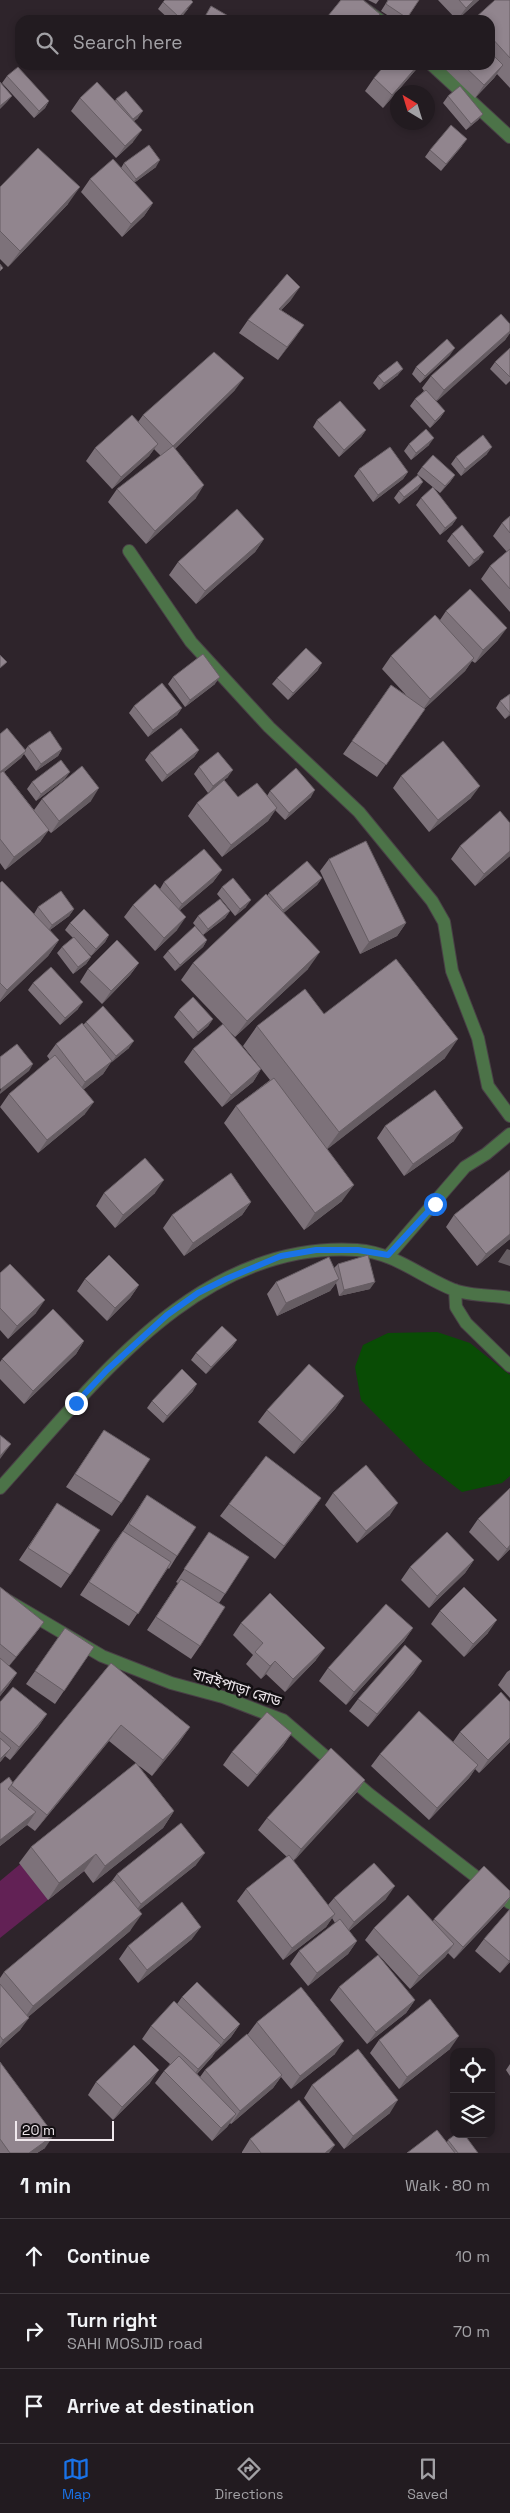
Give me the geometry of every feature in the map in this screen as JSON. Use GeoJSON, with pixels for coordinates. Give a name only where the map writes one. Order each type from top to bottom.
{"type":"FeatureCollection","features":[{"type":"Feature","properties":{"kind":"street"},"geometry":{"type":"LineString","coordinates":[[352,0],[373,15]]}},
{"type":"Feature","properties":{"kind":"street"},"geometry":{"type":"LineString","coordinates":[[437,70],[510,137]]}},
{"type":"Feature","properties":{"kind":"street"},"geometry":{"type":"LineString","coordinates":[[129,551],[192,642],[269,727],[359,812],[432,901],[444,922],[452,971],[478,1038],[488,1086],[510,1116]]}},
{"type":"Feature","properties":{"kind":"street"},"geometry":{"type":"LineString","coordinates":[[388,1255],[465,1167],[486,1154],[510,1134]]}},
{"type":"Feature","properties":{"kind":"street"},"geometry":{"type":"LineString","coordinates":[[0,1488],[107,1370],[167,1315],[198,1293],[281,1256],[316,1250],[358,1250],[388,1255],[455,1290],[510,1298]]}},
{"type":"Feature","properties":{"kind":"street"},"geometry":{"type":"LineString","coordinates":[[455,1290],[456,1307],[466,1323],[510,1366]]}},
{"type":"Feature","properties":{"kind":"street","name":"বারইপাড়া রোড"},"geometry":{"type":"LineString","coordinates":[[0,1596],[102,1656],[171,1683],[223,1697],[283,1720],[369,1794],[510,1903]]}},
{"type":"Feature","properties":{"kind":"shaded area"},"geometry":{"type":"Polygon","coordinates":[[[437,1332],[470,1343],[510,1375],[510,1476],[502,1483],[462,1492],[424,1463],[361,1400],[355,1367],[363,1345],[388,1333],[437,1332]]]}},
{"type":"Feature","properties":{"kind":"shaded area"},"geometry":{"type":"Polygon","coordinates":[[[24,1861],[89,1867],[0,1938],[0,1881],[24,1861]]]}},
{"type":"Feature","properties":{"kind":"building"},"geometry":{"type":"Polygon","coordinates":[[[165,0],[191,0],[193,2],[181,15],[177,15],[163,2],[165,0]]]}},
{"type":"Feature","properties":{"kind":"building"},"geometry":{"type":"Polygon","coordinates":[[[341,0],[363,0],[380,14],[379,15],[329,15],[341,0]]]}},
{"type":"Feature","properties":{"kind":"building"},"geometry":{"type":"Polygon","coordinates":[[[388,0],[419,0],[409,15],[402,15],[386,4],[388,0]]]}},
{"type":"Feature","properties":{"kind":"building"},"geometry":{"type":"Polygon","coordinates":[[[459,0],[474,0],[466,8],[459,0]]]}},
{"type":"Feature","properties":{"kind":"building"},"geometry":{"type":"Polygon","coordinates":[[[495,0],[510,0],[510,58],[495,42],[495,15],[478,15],[495,0]]]}},
{"type":"Feature","properties":{"kind":"building"},"geometry":{"type":"Polygon","coordinates":[[[211,6],[226,15],[206,15],[211,6]]]}},
{"type":"Feature","properties":{"kind":"building"},"geometry":{"type":"Polygon","coordinates":[[[495,57],[503,65],[484,85],[468,70],[495,70],[495,57]]]}},
{"type":"Feature","properties":{"kind":"building"},"geometry":{"type":"Polygon","coordinates":[[[15,69],[21,70],[49,101],[39,111],[7,76],[15,69]]]}},
{"type":"Feature","properties":{"kind":"building"},"geometry":{"type":"Polygon","coordinates":[[[381,70],[414,70],[401,85],[390,85],[390,93],[374,78],[381,70]]]}},
{"type":"Feature","properties":{"kind":"building"},"geometry":{"type":"Polygon","coordinates":[[[0,82],[12,96],[0,106],[0,82]]]}},
{"type":"Feature","properties":{"kind":"building"},"geometry":{"type":"Polygon","coordinates":[[[97,82],[142,130],[125,146],[80,98],[97,82]]]}},
{"type":"Feature","properties":{"kind":"building"},"geometry":{"type":"Polygon","coordinates":[[[460,86],[483,114],[471,124],[448,96],[460,86]]]}},
{"type":"Feature","properties":{"kind":"building"},"geometry":{"type":"Polygon","coordinates":[[[126,91],[143,111],[133,119],[116,99],[126,91]]]}},
{"type":"Feature","properties":{"kind":"building"},"geometry":{"type":"Polygon","coordinates":[[[451,125],[467,139],[446,164],[430,150],[451,125]]]}},
{"type":"Feature","properties":{"kind":"building"},"geometry":{"type":"Polygon","coordinates":[[[149,145],[160,160],[136,179],[124,163],[149,145]]]}},
{"type":"Feature","properties":{"kind":"building"},"geometry":{"type":"Polygon","coordinates":[[[38,148],[80,187],[20,251],[0,231],[0,187],[38,148]]]}},
{"type":"Feature","properties":{"kind":"building"},"geometry":{"type":"Polygon","coordinates":[[[113,159],[153,203],[131,224],[90,179],[113,159]]]}},
{"type":"Feature","properties":{"kind":"building"},"geometry":{"type":"Polygon","coordinates":[[[287,274],[300,287],[279,309],[304,325],[287,347],[248,320],[287,274]]]}},
{"type":"Feature","properties":{"kind":"building"},"geometry":{"type":"Polygon","coordinates":[[[501,314],[510,324],[510,331],[444,390],[431,376],[501,314]]]}},
{"type":"Feature","properties":{"kind":"building"},"geometry":{"type":"Polygon","coordinates":[[[447,339],[455,348],[425,376],[416,367],[447,339]]]}},
{"type":"Feature","properties":{"kind":"building"},"geometry":{"type":"Polygon","coordinates":[[[510,348],[510,377],[495,362],[510,348]]]}},
{"type":"Feature","properties":{"kind":"building"},"geometry":{"type":"Polygon","coordinates":[[[214,352],[244,378],[173,446],[143,415],[214,352]]]}},
{"type":"Feature","properties":{"kind":"building"},"geometry":{"type":"Polygon","coordinates":[[[397,361],[403,369],[384,383],[378,376],[397,361]]]}},
{"type":"Feature","properties":{"kind":"building"},"geometry":{"type":"Polygon","coordinates":[[[426,390],[445,411],[435,421],[415,399],[426,390]]]}},
{"type":"Feature","properties":{"kind":"building"},"geometry":{"type":"Polygon","coordinates":[[[340,401],[366,430],[344,450],[317,420],[340,401]]]}},
{"type":"Feature","properties":{"kind":"building"},"geometry":{"type":"Polygon","coordinates":[[[132,415],[158,444],[121,477],[95,448],[132,415]]]}},
{"type":"Feature","properties":{"kind":"building"},"geometry":{"type":"Polygon","coordinates":[[[426,429],[434,438],[416,453],[409,444],[426,429]]]}},
{"type":"Feature","properties":{"kind":"building"},"geometry":{"type":"Polygon","coordinates":[[[483,435],[492,447],[465,469],[456,457],[483,435]]]}},
{"type":"Feature","properties":{"kind":"building"},"geometry":{"type":"Polygon","coordinates":[[[173,446],[204,485],[155,531],[117,489],[173,446]]]}},
{"type":"Feature","properties":{"kind":"building"},"geometry":{"type":"Polygon","coordinates":[[[390,447],[408,472],[378,495],[359,469],[390,447]]]}},
{"type":"Feature","properties":{"kind":"building"},"geometry":{"type":"Polygon","coordinates":[[[433,455],[455,475],[445,486],[422,467],[433,455]]]}},
{"type":"Feature","properties":{"kind":"building"},"geometry":{"type":"Polygon","coordinates":[[[418,475],[423,482],[404,497],[399,491],[418,475]]]}},
{"type":"Feature","properties":{"kind":"building"},"geometry":{"type":"Polygon","coordinates":[[[433,487],[457,518],[445,528],[421,498],[433,487]]]}},
{"type":"Feature","properties":{"kind":"building"},"geometry":{"type":"Polygon","coordinates":[[[237,509],[264,539],[205,591],[178,562],[237,509]]]}},
{"type":"Feature","properties":{"kind":"building"},"geometry":{"type":"Polygon","coordinates":[[[510,516],[510,533],[502,523],[510,516]]]}},
{"type":"Feature","properties":{"kind":"building"},"geometry":{"type":"Polygon","coordinates":[[[462,525],[484,552],[474,560],[452,534],[462,525]]]}},
{"type":"Feature","properties":{"kind":"building"},"geometry":{"type":"Polygon","coordinates":[[[510,549],[510,589],[490,566],[510,549]]]}},
{"type":"Feature","properties":{"kind":"building"},"geometry":{"type":"Polygon","coordinates":[[[470,589],[507,628],[483,650],[446,611],[470,589]]]}},
{"type":"Feature","properties":{"kind":"building"},"geometry":{"type":"Polygon","coordinates":[[[435,615],[474,658],[430,699],[391,656],[435,615]]]}},
{"type":"Feature","properties":{"kind":"building"},"geometry":{"type":"Polygon","coordinates":[[[306,648],[322,663],[293,693],[277,678],[306,648]]]}},
{"type":"Feature","properties":{"kind":"building"},"geometry":{"type":"Polygon","coordinates":[[[203,654],[220,677],[190,700],[173,677],[203,654]]]}},
{"type":"Feature","properties":{"kind":"building"},"geometry":{"type":"Polygon","coordinates":[[[0,655],[7,662],[0,668],[0,655]]]}},
{"type":"Feature","properties":{"kind":"building"},"geometry":{"type":"Polygon","coordinates":[[[162,683],[182,708],[153,730],[134,706],[162,683]]]}},
{"type":"Feature","properties":{"kind":"building"},"geometry":{"type":"Polygon","coordinates":[[[391,685],[425,709],[386,765],[352,741],[391,685]]]}},
{"type":"Feature","properties":{"kind":"building"},"geometry":{"type":"Polygon","coordinates":[[[510,694],[510,713],[500,701],[510,694]]]}},
{"type":"Feature","properties":{"kind":"building"},"geometry":{"type":"Polygon","coordinates":[[[7,728],[26,751],[0,772],[0,734],[7,728]]]}},
{"type":"Feature","properties":{"kind":"building"},"geometry":{"type":"Polygon","coordinates":[[[181,728],[199,750],[167,775],[150,753],[181,728]]]}},
{"type":"Feature","properties":{"kind":"building"},"geometry":{"type":"Polygon","coordinates":[[[50,731],[62,749],[41,764],[28,746],[50,731]]]}},
{"type":"Feature","properties":{"kind":"building"},"geometry":{"type":"Polygon","coordinates":[[[443,741],[480,786],[438,820],[401,776],[443,741]]]}},
{"type":"Feature","properties":{"kind":"building"},"geometry":{"type":"Polygon","coordinates":[[[218,752],[233,770],[213,786],[199,767],[218,752]]]}},
{"type":"Feature","properties":{"kind":"building"},"geometry":{"type":"Polygon","coordinates":[[[61,760],[70,772],[41,794],[32,782],[61,760]]]}},
{"type":"Feature","properties":{"kind":"building"},"geometry":{"type":"Polygon","coordinates":[[[82,766],[99,788],[59,821],[42,799],[82,766]]]}},
{"type":"Feature","properties":{"kind":"building"},"geometry":{"type":"Polygon","coordinates":[[[296,768],[315,790],[289,813],[270,791],[296,768]]]}},
{"type":"Feature","properties":{"kind":"building"},"geometry":{"type":"Polygon","coordinates":[[[3,771],[49,830],[14,857],[0,839],[0,773],[3,771]]]}},
{"type":"Feature","properties":{"kind":"building"},"geometry":{"type":"Polygon","coordinates":[[[224,780],[238,797],[257,783],[277,808],[231,845],[197,803],[224,780]]]}},
{"type":"Feature","properties":{"kind":"building"},"geometry":{"type":"Polygon","coordinates":[[[500,811],[510,823],[510,851],[484,874],[460,846],[500,811]]]}},
{"type":"Feature","properties":{"kind":"building"},"geometry":{"type":"Polygon","coordinates":[[[366,841],[406,923],[369,942],[329,859],[366,841]]]}},
{"type":"Feature","properties":{"kind":"building"},"geometry":{"type":"Polygon","coordinates":[[[204,849],[222,870],[182,904],[164,882],[204,849]]]}},
{"type":"Feature","properties":{"kind":"building"},"geometry":{"type":"Polygon","coordinates":[[[307,861],[322,878],[283,910],[269,893],[307,861]]]}},
{"type":"Feature","properties":{"kind":"building"},"geometry":{"type":"Polygon","coordinates":[[[233,878],[251,900],[240,909],[222,887],[233,878]]]}},
{"type":"Feature","properties":{"kind":"building"},"geometry":{"type":"Polygon","coordinates":[[[2,881],[59,940],[7,990],[0,983],[0,883],[2,881]]]}},
{"type":"Feature","properties":{"kind":"building"},"geometry":{"type":"Polygon","coordinates":[[[155,884],[186,917],[164,938],[133,905],[155,884]]]}},
{"type":"Feature","properties":{"kind":"building"},"geometry":{"type":"Polygon","coordinates":[[[61,891],[74,909],[52,925],[38,907],[61,891]]]}},
{"type":"Feature","properties":{"kind":"building"},"geometry":{"type":"Polygon","coordinates":[[[266,894],[320,952],[247,1021],[193,963],[266,894]]]}},
{"type":"Feature","properties":{"kind":"building"},"geometry":{"type":"Polygon","coordinates":[[[220,899],[230,911],[208,929],[198,916],[220,899]]]}},
{"type":"Feature","properties":{"kind":"building"},"geometry":{"type":"Polygon","coordinates":[[[84,909],[109,935],[96,949],[70,923],[84,909]]]}},
{"type":"Feature","properties":{"kind":"building"},"geometry":{"type":"Polygon","coordinates":[[[195,926],[207,940],[180,965],[168,951],[195,926]]]}},
{"type":"Feature","properties":{"kind":"building"},"geometry":{"type":"Polygon","coordinates":[[[74,937],[91,957],[78,967],[62,947],[74,937]]]}},
{"type":"Feature","properties":{"kind":"building"},"geometry":{"type":"Polygon","coordinates":[[[117,940],[139,963],[111,991],[88,969],[117,940]]]}},
{"type":"Feature","properties":{"kind":"building"},"geometry":{"type":"Polygon","coordinates":[[[396,959],[458,1039],[339,1132],[257,1026],[305,989],[324,1014],[396,959]]]}},
{"type":"Feature","properties":{"kind":"building"},"geometry":{"type":"Polygon","coordinates":[[[51,967],[83,1002],[65,1018],[33,983],[51,967]]]}},
{"type":"Feature","properties":{"kind":"building"},"geometry":{"type":"Polygon","coordinates":[[[193,997],[213,1019],[198,1032],[179,1010],[193,997]]]}},
{"type":"Feature","properties":{"kind":"building"},"geometry":{"type":"Polygon","coordinates":[[[103,1006],[134,1041],[116,1056],[86,1022],[103,1006]]]}},
{"type":"Feature","properties":{"kind":"building"},"geometry":{"type":"Polygon","coordinates":[[[82,1023],[112,1061],[85,1082],[56,1044],[82,1023]]]}},
{"type":"Feature","properties":{"kind":"building"},"geometry":{"type":"Polygon","coordinates":[[[223,1024],[261,1069],[231,1095],[193,1049],[223,1024]]]}},
{"type":"Feature","properties":{"kind":"building"},"geometry":{"type":"Polygon","coordinates":[[[17,1044],[33,1064],[1,1089],[0,1057],[17,1044]]]}},
{"type":"Feature","properties":{"kind":"building"},"geometry":{"type":"Polygon","coordinates":[[[55,1055],[94,1102],[47,1140],[9,1094],[55,1055]]]}},
{"type":"Feature","properties":{"kind":"building"},"geometry":{"type":"Polygon","coordinates":[[[274,1078],[354,1185],[315,1213],[236,1106],[274,1078]]]}},
{"type":"Feature","properties":{"kind":"building"},"geometry":{"type":"Polygon","coordinates":[[[435,1090],[463,1128],[413,1164],[385,1126],[435,1090]]]}},
{"type":"Feature","properties":{"kind":"building"},"geometry":{"type":"Polygon","coordinates":[[[145,1158],[164,1180],[123,1215],[104,1193],[145,1158]]]}},
{"type":"Feature","properties":{"kind":"building"},"geometry":{"type":"Polygon","coordinates":[[[510,1170],[510,1234],[486,1254],[454,1215],[510,1170]]]}},
{"type":"Feature","properties":{"kind":"building"},"geometry":{"type":"Polygon","coordinates":[[[231,1173],[251,1202],[193,1243],[172,1215],[231,1173]]]}},
{"type":"Feature","properties":{"kind":"building"},"geometry":{"type":"Polygon","coordinates":[[[109,1255],[139,1285],[115,1308],[85,1279],[109,1255]]]}},
{"type":"Feature","properties":{"kind":"building"},"geometry":{"type":"Polygon","coordinates":[[[368,1255],[375,1282],[344,1290],[338,1264],[368,1255]]]}},
{"type":"Feature","properties":{"kind":"building"},"geometry":{"type":"Polygon","coordinates":[[[329,1257],[339,1279],[286,1303],[276,1282],[329,1257]]]}},
{"type":"Feature","properties":{"kind":"building"},"geometry":{"type":"Polygon","coordinates":[[[10,1264],[45,1300],[17,1326],[0,1308],[0,1273],[10,1264]]]}},
{"type":"Feature","properties":{"kind":"building"},"geometry":{"type":"Polygon","coordinates":[[[53,1309],[84,1341],[33,1391],[2,1359],[53,1309]]]}},
{"type":"Feature","properties":{"kind":"building"},"geometry":{"type":"Polygon","coordinates":[[[222,1326],[237,1340],[211,1367],[196,1353],[222,1326]]]}},
{"type":"Feature","properties":{"kind":"building"},"geometry":{"type":"Polygon","coordinates":[[[309,1364],[344,1396],[302,1442],[267,1410],[309,1364]]]}},
{"type":"Feature","properties":{"kind":"building"},"geometry":{"type":"Polygon","coordinates":[[[182,1369],[197,1384],[167,1416],[152,1401],[182,1369]]]}},
{"type":"Feature","properties":{"kind":"building"},"geometry":{"type":"Polygon","coordinates":[[[104,1430],[150,1459],[121,1503],[75,1474],[104,1430]]]}},
{"type":"Feature","properties":{"kind":"building"},"geometry":{"type":"Polygon","coordinates":[[[0,1435],[11,1444],[0,1456],[0,1435]]]}},
{"type":"Feature","properties":{"kind":"building"},"geometry":{"type":"Polygon","coordinates":[[[266,1456],[321,1498],[284,1546],[229,1504],[266,1456]]]}},
{"type":"Feature","properties":{"kind":"building"},"geometry":{"type":"Polygon","coordinates":[[[366,1465],[398,1503],[366,1531],[333,1493],[366,1465]]]}},
{"type":"Feature","properties":{"kind":"building"},"geometry":{"type":"Polygon","coordinates":[[[510,1488],[510,1545],[507,1549],[478,1519],[510,1488]]]}},
{"type":"Feature","properties":{"kind":"building"},"geometry":{"type":"Polygon","coordinates":[[[147,1495],[196,1527],[177,1556],[129,1524],[147,1495]]]}},
{"type":"Feature","properties":{"kind":"building"},"geometry":{"type":"Polygon","coordinates":[[[57,1503],[100,1530],[70,1575],[28,1548],[57,1503]]]}},
{"type":"Feature","properties":{"kind":"building"},"geometry":{"type":"Polygon","coordinates":[[[123,1531],[171,1562],[138,1614],[89,1582],[123,1531]]]}},
{"type":"Feature","properties":{"kind":"building"},"geometry":{"type":"Polygon","coordinates":[[[209,1532],[249,1557],[225,1594],[184,1569],[209,1532]]]}},
{"type":"Feature","properties":{"kind":"building"},"geometry":{"type":"Polygon","coordinates":[[[447,1532],[474,1560],[437,1596],[410,1567],[447,1532]]]}},
{"type":"Feature","properties":{"kind":"building"},"geometry":{"type":"Polygon","coordinates":[[[181,1579],[225,1607],[200,1646],[156,1617],[181,1579]]]}},
{"type":"Feature","properties":{"kind":"building"},"geometry":{"type":"Polygon","coordinates":[[[0,1587],[44,1622],[16,1657],[0,1644],[0,1587]]]}},
{"type":"Feature","properties":{"kind":"building"},"geometry":{"type":"Polygon","coordinates":[[[464,1587],[497,1620],[473,1644],[440,1611],[464,1587]]]}},
{"type":"Feature","properties":{"kind":"building"},"geometry":{"type":"Polygon","coordinates":[[[270,1593],[325,1648],[293,1679],[275,1661],[270,1666],[255,1652],[263,1643],[241,1623],[270,1593]]]}},
{"type":"Feature","properties":{"kind":"building"},"geometry":{"type":"Polygon","coordinates":[[[386,1604],[413,1628],[354,1692],[328,1668],[386,1604]]]}},
{"type":"Feature","properties":{"kind":"building"},"geometry":{"type":"Polygon","coordinates":[[[65,1628],[94,1647],[64,1691],[35,1671],[65,1628]]]}},
{"type":"Feature","properties":{"kind":"building"},"geometry":{"type":"Polygon","coordinates":[[[405,1645],[422,1661],[377,1714],[358,1699],[405,1645]]]}},
{"type":"Feature","properties":{"kind":"building"},"geometry":{"type":"Polygon","coordinates":[[[0,1658],[17,1673],[0,1693],[0,1658]]]}},
{"type":"Feature","properties":{"kind":"building"},"geometry":{"type":"Polygon","coordinates":[[[111,1663],[190,1727],[163,1760],[121,1725],[47,1815],[11,1785],[111,1663]]]}},
{"type":"Feature","properties":{"kind":"building"},"geometry":{"type":"Polygon","coordinates":[[[13,1687],[47,1714],[19,1747],[0,1731],[0,1702],[13,1687]]]}},
{"type":"Feature","properties":{"kind":"building"},"geometry":{"type":"Polygon","coordinates":[[[501,1692],[510,1702],[510,1738],[488,1760],[460,1732],[501,1692]]]}},
{"type":"Feature","properties":{"kind":"building"},"geometry":{"type":"Polygon","coordinates":[[[419,1711],[478,1765],[437,1808],[380,1754],[419,1711]]]}},
{"type":"Feature","properties":{"kind":"building"},"geometry":{"type":"Polygon","coordinates":[[[267,1712],[292,1733],[257,1775],[232,1752],[267,1712]]]}},
{"type":"Feature","properties":{"kind":"building"},"geometry":{"type":"Polygon","coordinates":[[[0,1738],[11,1748],[0,1759],[0,1738]]]}},
{"type":"Feature","properties":{"kind":"building"},"geometry":{"type":"Polygon","coordinates":[[[331,1748],[365,1780],[301,1849],[267,1818],[331,1748]]]}},
{"type":"Feature","properties":{"kind":"building"},"geometry":{"type":"Polygon","coordinates":[[[136,1763],[174,1811],[105,1866],[96,1854],[59,1883],[31,1847],[136,1763]]]}},
{"type":"Feature","properties":{"kind":"building"},"geometry":{"type":"Polygon","coordinates":[[[9,1777],[13,1783],[8,1789],[36,1812],[0,1840],[0,1784],[9,1777]]]}},
{"type":"Feature","properties":{"kind":"building"},"geometry":{"type":"Polygon","coordinates":[[[181,1823],[205,1853],[141,1904],[117,1874],[181,1823]]]}},
{"type":"Feature","properties":{"kind":"building"},"geometry":{"type":"Polygon","coordinates":[[[289,1855],[335,1914],[292,1948],[246,1889],[289,1855]]]}},
{"type":"Feature","properties":{"kind":"building"},"geometry":{"type":"Polygon","coordinates":[[[374,1863],[395,1886],[354,1922],[334,1898],[374,1863]]]}},
{"type":"Feature","properties":{"kind":"building"},"geometry":{"type":"Polygon","coordinates":[[[484,1866],[510,1891],[510,1897],[463,1947],[434,1919],[484,1866]]]}},
{"type":"Feature","properties":{"kind":"building"},"geometry":{"type":"Polygon","coordinates":[[[114,1880],[142,1914],[33,2006],[4,1972],[114,1880]]]}},
{"type":"Feature","properties":{"kind":"building"},"geometry":{"type":"Polygon","coordinates":[[[408,1895],[454,1944],[419,1976],[374,1928],[408,1895]]]}},
{"type":"Feature","properties":{"kind":"building"},"geometry":{"type":"Polygon","coordinates":[[[182,1902],[201,1927],[147,1970],[128,1946],[182,1902]]]}},
{"type":"Feature","properties":{"kind":"building"},"geometry":{"type":"Polygon","coordinates":[[[510,1909],[510,1960],[509,1961],[484,1939],[510,1909]]]}},
{"type":"Feature","properties":{"kind":"building"},"geometry":{"type":"Polygon","coordinates":[[[340,1919],[357,1941],[317,1973],[299,1951],[340,1919]]]}},
{"type":"Feature","properties":{"kind":"building"},"geometry":{"type":"Polygon","coordinates":[[[378,1955],[415,2000],[376,2032],[339,1987],[378,1955]]]}},
{"type":"Feature","properties":{"kind":"building"},"geometry":{"type":"Polygon","coordinates":[[[197,1982],[240,2024],[224,2040],[182,1997],[197,1982]]]}},
{"type":"Feature","properties":{"kind":"building"},"geometry":{"type":"Polygon","coordinates":[[[0,1984],[29,2018],[3,2040],[0,2036],[0,1984]]]}},
{"type":"Feature","properties":{"kind":"building"},"geometry":{"type":"Polygon","coordinates":[[[301,1987],[344,2041],[300,2076],[257,2022],[301,1987]]]}},
{"type":"Feature","properties":{"kind":"building"},"geometry":{"type":"Polygon","coordinates":[[[430,1999],[459,2036],[407,2077],[379,2040],[430,1999]]]}},
{"type":"Feature","properties":{"kind":"building"},"geometry":{"type":"Polygon","coordinates":[[[174,2001],[221,2045],[198,2069],[151,2026],[174,2001]]]}},
{"type":"Feature","properties":{"kind":"building"},"geometry":{"type":"Polygon","coordinates":[[[247,2034],[282,2075],[240,2111],[205,2070],[247,2034]]]}},
{"type":"Feature","properties":{"kind":"building"},"geometry":{"type":"Polygon","coordinates":[[[134,2045],[159,2070],[122,2107],[96,2082],[134,2045]]]}},
{"type":"Feature","properties":{"kind":"building"},"geometry":{"type":"Polygon","coordinates":[[[358,2049],[398,2100],[353,2136],[312,2085],[358,2049]]]}},
{"type":"Feature","properties":{"kind":"building"},"geometry":{"type":"Polygon","coordinates":[[[179,2056],[236,2114],[221,2128],[164,2071],[179,2056]]]}},
{"type":"Feature","properties":{"kind":"building"},"geometry":{"type":"Polygon","coordinates":[[[0,2062],[54,2135],[29,2153],[10,2153],[0,2139],[0,2062]]]}},
{"type":"Feature","properties":{"kind":"building"},"geometry":{"type":"Polygon","coordinates":[[[299,2100],[335,2145],[325,2153],[261,2153],[250,2139],[299,2100]]]}},
{"type":"Feature","properties":{"kind":"building"},"geometry":{"type":"Polygon","coordinates":[[[437,2130],[455,2153],[407,2153],[437,2130]]]}},
{"type":"Feature","properties":{"kind":"building"},"geometry":{"type":"Polygon","coordinates":[[[451,2138],[467,2138],[478,2153],[458,2153],[448,2140],[451,2138]]]}},
{"type":"Feature","properties":{"kind":"route"},"geometry":{"type":"LineString","coordinates":[[76,1403],[107,1370],[167,1315],[198,1293],[252,1267],[281,1256],[316,1250],[358,1250],[388,1255],[435,1204]]}}]}
